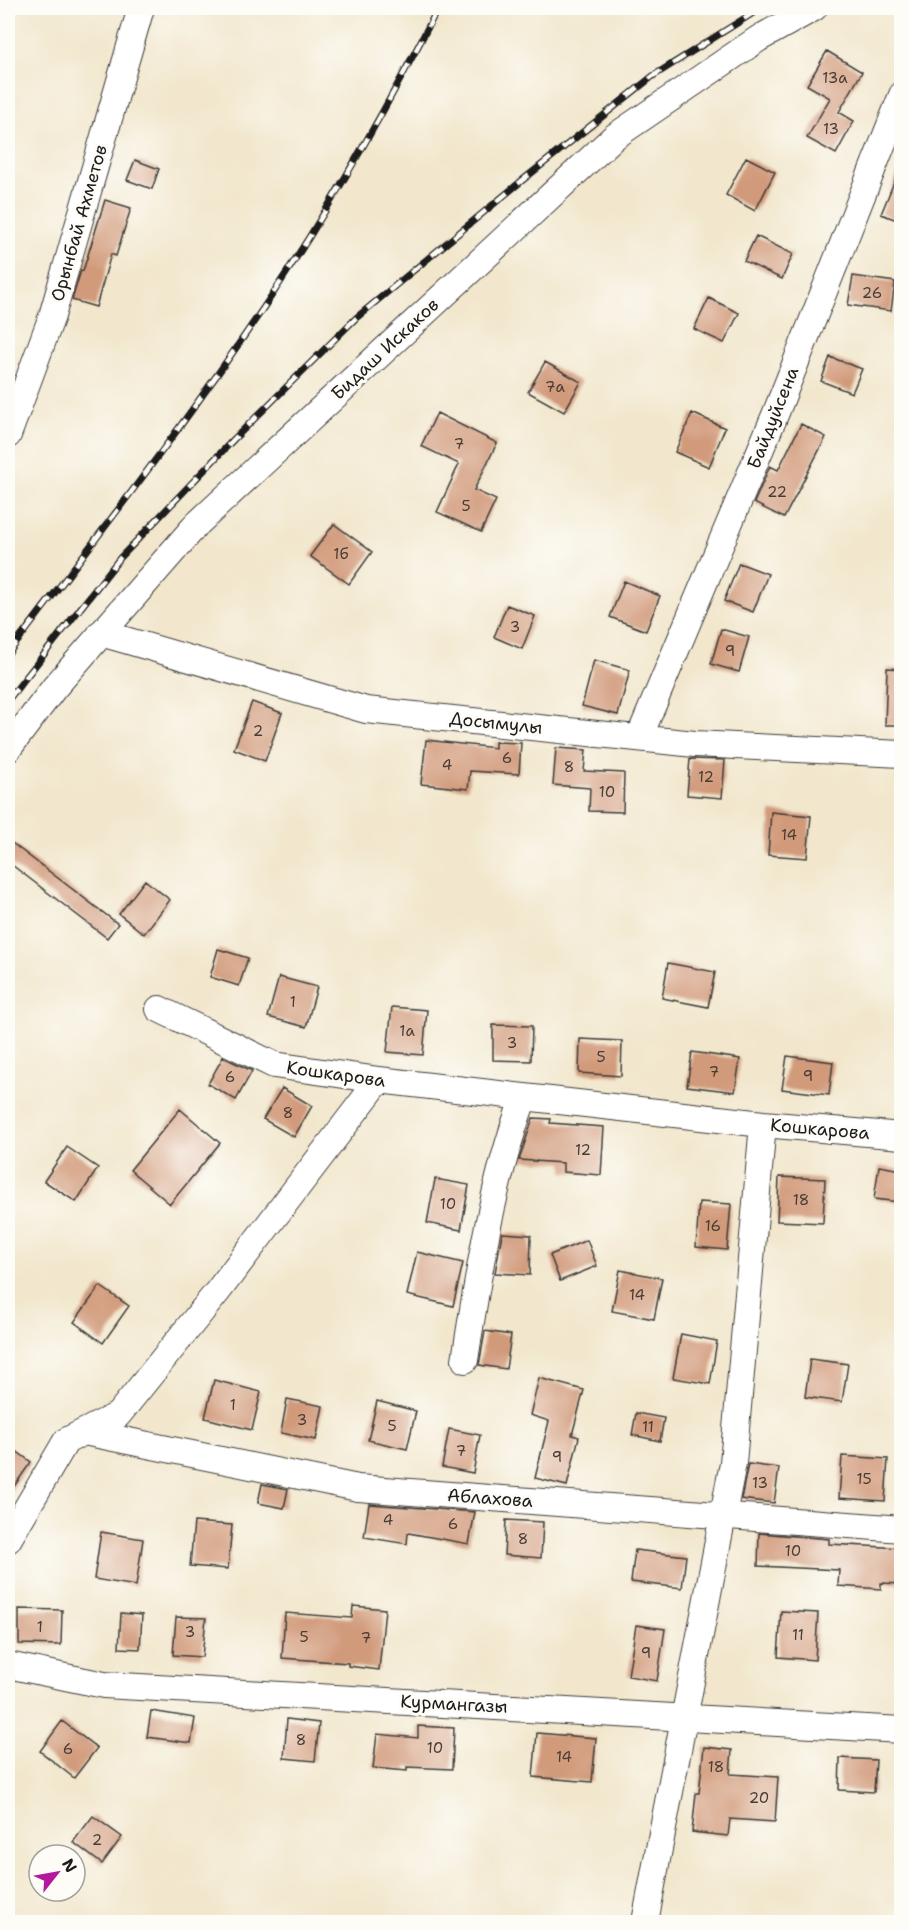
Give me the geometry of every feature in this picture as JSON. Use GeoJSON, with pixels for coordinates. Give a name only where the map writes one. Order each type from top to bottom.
{"type":"FeatureCollection","features":[{"type":"Feature","properties":{"kind":"street","name":"Орынбай Ахметов"},"geometry":{"type":"LineString","coordinates":[[8,435],[52,315],[141,8]]}},
{"type":"Feature","properties":{"kind":"street","name":"Бидаш Искаков"},"geometry":{"type":"LineString","coordinates":[[8,749],[54,688],[196,525],[614,137],[758,39],[814,8]]}},
{"type":"Feature","properties":{"kind":"street","name":"Байдуйсена"},"geometry":{"type":"LineString","coordinates":[[639,738],[775,415],[902,95]]}},
{"type":"Feature","properties":{"kind":"street","name":"Досымулы"},"geometry":{"type":"LineString","coordinates":[[101,633],[366,710],[695,744],[902,754]]}},
{"type":"Feature","properties":{"kind":"street","name":"Кошкарова"},"geometry":{"type":"LineString","coordinates":[[159,1009],[274,1065],[524,1097],[763,1124],[902,1136]]}},
{"type":"Feature","properties":{"kind":"street"},"geometry":{"type":"LineString","coordinates":[[8,1540],[66,1441],[118,1415],[218,1291],[379,1080]]}},
{"type":"Feature","properties":{"kind":"street"},"geometry":{"type":"LineString","coordinates":[[465,1360],[481,1255],[507,1142],[524,1097]]}},
{"type":"Feature","properties":{"kind":"street"},"geometry":{"type":"LineString","coordinates":[[645,1923],[733,1464],[763,1124]]}},
{"type":"Feature","properties":{"kind":"street","name":"Аблахова"},"geometry":{"type":"LineString","coordinates":[[84,1432],[358,1488],[902,1529]]}},
{"type":"Feature","properties":{"kind":"street","name":"Курмангазы"},"geometry":{"type":"LineString","coordinates":[[8,1665],[104,1685],[902,1730]]}},
{"type":"Feature","properties":{"kind":"building"},"geometry":{"type":"Polygon","coordinates":[[[827,51],[862,72],[839,112],[854,121],[836,154],[807,138],[830,98],[807,85],[827,51]]]}},
{"type":"Feature","properties":{"kind":"building"},"geometry":{"type":"Polygon","coordinates":[[[746,157],[775,172],[755,211],[726,195],[746,157]]]}},
{"type":"Feature","properties":{"kind":"building"},"geometry":{"type":"Polygon","coordinates":[[[135,160],[159,169],[152,189],[127,180],[135,160]]]}},
{"type":"Feature","properties":{"kind":"building"},"geometry":{"type":"Polygon","coordinates":[[[902,165],[902,222],[881,214],[902,165]]]}},
{"type":"Feature","properties":{"kind":"building"},"geometry":{"type":"Polygon","coordinates":[[[105,200],[131,208],[116,256],[111,254],[96,307],[72,300],[105,200]]]}},
{"type":"Feature","properties":{"kind":"building"},"geometry":{"type":"Polygon","coordinates":[[[756,236],[793,254],[782,279],[744,261],[756,236]]]}},
{"type":"Feature","properties":{"kind":"building"},"geometry":{"type":"Polygon","coordinates":[[[853,276],[895,282],[891,311],[848,305],[853,276]]]}},
{"type":"Feature","properties":{"kind":"building"},"geometry":{"type":"Polygon","coordinates":[[[709,298],[739,313],[724,343],[694,329],[709,298]]]}},
{"type":"Feature","properties":{"kind":"building"},"geometry":{"type":"Polygon","coordinates":[[[830,357],[862,369],[852,393],[821,381],[830,357]]]}},
{"type":"Feature","properties":{"kind":"building"},"geometry":{"type":"Polygon","coordinates":[[[545,362],[581,382],[564,412],[528,392],[545,362]]]}},
{"type":"Feature","properties":{"kind":"building"},"geometry":{"type":"Polygon","coordinates":[[[437,413],[497,443],[474,490],[496,500],[481,532],[437,512],[459,464],[421,446],[437,413]]]}},
{"type":"Feature","properties":{"kind":"building"},"geometry":{"type":"Polygon","coordinates":[[[692,413],[725,428],[709,467],[675,452],[692,413]]]}},
{"type":"Feature","properties":{"kind":"building"},"geometry":{"type":"Polygon","coordinates":[[[801,424],[826,437],[784,518],[754,503],[770,466],[778,470],[801,424]]]}},
{"type":"Feature","properties":{"kind":"building"},"geometry":{"type":"Polygon","coordinates":[[[334,524],[372,552],[349,584],[310,556],[334,524]]]}},
{"type":"Feature","properties":{"kind":"building"},"geometry":{"type":"Polygon","coordinates":[[[739,563],[768,574],[753,612],[724,601],[739,563]]]}},
{"type":"Feature","properties":{"kind":"building"},"geometry":{"type":"Polygon","coordinates":[[[624,581],[660,596],[646,631],[610,617],[624,581]]]}},
{"type":"Feature","properties":{"kind":"building"},"geometry":{"type":"Polygon","coordinates":[[[507,605],[535,616],[522,649],[494,637],[507,605]]]}},
{"type":"Feature","properties":{"kind":"building"},"geometry":{"type":"Polygon","coordinates":[[[721,629],[749,637],[739,672],[711,664],[721,629]]]}},
{"type":"Feature","properties":{"kind":"building"},"geometry":{"type":"Polygon","coordinates":[[[594,660],[630,670],[618,715],[582,706],[594,660]]]}},
{"type":"Feature","properties":{"kind":"building"},"geometry":{"type":"Polygon","coordinates":[[[887,668],[902,669],[902,725],[885,725],[887,668]]]}},
{"type":"Feature","properties":{"kind":"building"},"geometry":{"type":"Polygon","coordinates":[[[252,702],[282,713],[265,761],[234,749],[252,702]]]}},
{"type":"Feature","properties":{"kind":"building"},"geometry":{"type":"Polygon","coordinates":[[[426,740],[495,748],[495,742],[521,743],[519,774],[470,771],[468,789],[421,784],[426,740]]]}},
{"type":"Feature","properties":{"kind":"building"},"geometry":{"type":"Polygon","coordinates":[[[556,748],[586,750],[584,771],[624,773],[623,812],[589,811],[590,788],[553,785],[556,748]]]}},
{"type":"Feature","properties":{"kind":"building"},"geometry":{"type":"Polygon","coordinates":[[[690,759],[725,760],[722,798],[687,795],[690,759]]]}},
{"type":"Feature","properties":{"kind":"building"},"geometry":{"type":"Polygon","coordinates":[[[771,812],[811,816],[807,858],[768,855],[771,812]]]}},
{"type":"Feature","properties":{"kind":"building"},"geometry":{"type":"Polygon","coordinates":[[[8,840],[118,924],[107,938],[8,862],[8,840]]]}},
{"type":"Feature","properties":{"kind":"building"},"geometry":{"type":"Polygon","coordinates":[[[145,880],[170,900],[144,934],[119,914],[145,880]]]}},
{"type":"Feature","properties":{"kind":"building"},"geometry":{"type":"Polygon","coordinates":[[[218,949],[248,958],[239,986],[210,977],[218,949]]]}},
{"type":"Feature","properties":{"kind":"building"},"geometry":{"type":"Polygon","coordinates":[[[668,963],[715,972],[708,1007],[662,998],[668,963]]]}},
{"type":"Feature","properties":{"kind":"building"},"geometry":{"type":"Polygon","coordinates":[[[279,977],[317,987],[306,1027],[268,1017],[279,977]]]}},
{"type":"Feature","properties":{"kind":"building"},"geometry":{"type":"Polygon","coordinates":[[[392,1007],[427,1010],[423,1055],[387,1052],[392,1007]]]}},
{"type":"Feature","properties":{"kind":"building"},"geometry":{"type":"Polygon","coordinates":[[[493,1025],[532,1026],[531,1061],[493,1060],[493,1025]]]}},
{"type":"Feature","properties":{"kind":"building"},"geometry":{"type":"Polygon","coordinates":[[[580,1039],[622,1041],[621,1076],[579,1073],[580,1039]]]}},
{"type":"Feature","properties":{"kind":"building"},"geometry":{"type":"Polygon","coordinates":[[[692,1052],[740,1059],[735,1092],[687,1086],[692,1052]]]}},
{"type":"Feature","properties":{"kind":"building"},"geometry":{"type":"Polygon","coordinates":[[[787,1056],[833,1062],[829,1095],[782,1089],[787,1056]]]}},
{"type":"Feature","properties":{"kind":"building"},"geometry":{"type":"Polygon","coordinates":[[[223,1057],[252,1071],[236,1100],[208,1084],[223,1057]]]}},
{"type":"Feature","properties":{"kind":"building"},"geometry":{"type":"Polygon","coordinates":[[[282,1088],[312,1106],[294,1137],[263,1119],[282,1088]]]}},
{"type":"Feature","properties":{"kind":"building"},"geometry":{"type":"Polygon","coordinates":[[[180,1109],[220,1143],[170,1204],[130,1170],[180,1109]]]}},
{"type":"Feature","properties":{"kind":"building"},"geometry":{"type":"Polygon","coordinates":[[[533,1118],[551,1119],[550,1123],[604,1127],[601,1175],[563,1172],[563,1163],[519,1160],[533,1118]]]}},
{"type":"Feature","properties":{"kind":"building"},"geometry":{"type":"Polygon","coordinates":[[[67,1147],[98,1168],[76,1202],[44,1181],[67,1147]]]}},
{"type":"Feature","properties":{"kind":"building"},"geometry":{"type":"Polygon","coordinates":[[[879,1166],[902,1170],[899,1202],[874,1199],[879,1166]]]}},
{"type":"Feature","properties":{"kind":"building"},"geometry":{"type":"Polygon","coordinates":[[[779,1177],[825,1179],[823,1223],[777,1221],[779,1177]]]}},
{"type":"Feature","properties":{"kind":"building"},"geometry":{"type":"Polygon","coordinates":[[[435,1179],[469,1185],[461,1230],[427,1223],[435,1179]]]}},
{"type":"Feature","properties":{"kind":"building"},"geometry":{"type":"Polygon","coordinates":[[[699,1202],[731,1204],[727,1250],[696,1247],[699,1202]]]}},
{"type":"Feature","properties":{"kind":"building"},"geometry":{"type":"Polygon","coordinates":[[[502,1233],[531,1235],[530,1275],[495,1273],[502,1233]]]}},
{"type":"Feature","properties":{"kind":"building"},"geometry":{"type":"Polygon","coordinates":[[[587,1240],[597,1266],[560,1281],[550,1255],[587,1240]]]}},
{"type":"Feature","properties":{"kind":"building"},"geometry":{"type":"Polygon","coordinates":[[[417,1252],[463,1263],[453,1306],[407,1295],[417,1252]]]}},
{"type":"Feature","properties":{"kind":"building"},"geometry":{"type":"Polygon","coordinates":[[[620,1270],[662,1278],[654,1319],[612,1311],[620,1270]]]}},
{"type":"Feature","properties":{"kind":"building"},"geometry":{"type":"Polygon","coordinates":[[[100,1286],[129,1306],[103,1343],[74,1322],[100,1286]]]}},
{"type":"Feature","properties":{"kind":"building"},"geometry":{"type":"Polygon","coordinates":[[[485,1331],[511,1335],[506,1369],[479,1365],[485,1331]]]}},
{"type":"Feature","properties":{"kind":"building"},"geometry":{"type":"Polygon","coordinates":[[[681,1334],[717,1341],[710,1384],[673,1378],[681,1334]]]}},
{"type":"Feature","properties":{"kind":"building"},"geometry":{"type":"Polygon","coordinates":[[[810,1359],[848,1364],[842,1402],[805,1397],[810,1359]]]}},
{"type":"Feature","properties":{"kind":"building"},"geometry":{"type":"Polygon","coordinates":[[[539,1378],[584,1390],[572,1435],[579,1437],[567,1486],[535,1478],[549,1421],[530,1415],[539,1378]]]}},
{"type":"Feature","properties":{"kind":"building"},"geometry":{"type":"Polygon","coordinates":[[[214,1380],[261,1392],[252,1430],[205,1418],[214,1380]]]}},
{"type":"Feature","properties":{"kind":"building"},"geometry":{"type":"Polygon","coordinates":[[[287,1399],[323,1406],[316,1440],[281,1433],[287,1399]]]}},
{"type":"Feature","properties":{"kind":"building"},"geometry":{"type":"Polygon","coordinates":[[[377,1401],[416,1411],[407,1449],[368,1440],[377,1401]]]}},
{"type":"Feature","properties":{"kind":"building"},"geometry":{"type":"Polygon","coordinates":[[[636,1413],[664,1418],[660,1441],[632,1435],[636,1413]]]}},
{"type":"Feature","properties":{"kind":"building"},"geometry":{"type":"Polygon","coordinates":[[[449,1429],[480,1435],[473,1473],[442,1467],[449,1429]]]}},
{"type":"Feature","properties":{"kind":"building"},"geometry":{"type":"Polygon","coordinates":[[[8,1445],[31,1462],[8,1495],[8,1445]]]}},
{"type":"Feature","properties":{"kind":"building"},"geometry":{"type":"Polygon","coordinates":[[[842,1456],[888,1459],[885,1501],[839,1498],[842,1456]]]}},
{"type":"Feature","properties":{"kind":"building"},"geometry":{"type":"Polygon","coordinates":[[[748,1464],[779,1468],[774,1503],[741,1499],[748,1464]]]}},
{"type":"Feature","properties":{"kind":"building"},"geometry":{"type":"Polygon","coordinates":[[[262,1484],[288,1489],[284,1508],[258,1503],[262,1484]]]}},
{"type":"Feature","properties":{"kind":"building"},"geometry":{"type":"Polygon","coordinates":[[[369,1504],[475,1512],[469,1544],[408,1533],[407,1544],[364,1537],[369,1504]]]}},
{"type":"Feature","properties":{"kind":"building"},"geometry":{"type":"Polygon","coordinates":[[[506,1520],[543,1522],[541,1558],[504,1555],[506,1520]]]}},
{"type":"Feature","properties":{"kind":"building"},"geometry":{"type":"Polygon","coordinates":[[[194,1522],[232,1525],[228,1569],[190,1566],[194,1522]]]}},
{"type":"Feature","properties":{"kind":"building"},"geometry":{"type":"Polygon","coordinates":[[[101,1532],[143,1539],[136,1586],[94,1579],[101,1532]]]}},
{"type":"Feature","properties":{"kind":"building"},"geometry":{"type":"Polygon","coordinates":[[[759,1533],[829,1539],[829,1544],[902,1548],[902,1584],[881,1583],[881,1589],[838,1586],[839,1570],[758,1566],[759,1533]]]}},
{"type":"Feature","properties":{"kind":"building"},"geometry":{"type":"Polygon","coordinates":[[[635,1550],[686,1556],[682,1588],[631,1582],[635,1550]]]}},
{"type":"Feature","properties":{"kind":"building"},"geometry":{"type":"Polygon","coordinates":[[[353,1606],[385,1609],[379,1670],[348,1666],[348,1663],[282,1658],[285,1613],[352,1618],[353,1606]]]}},
{"type":"Feature","properties":{"kind":"building"},"geometry":{"type":"Polygon","coordinates":[[[19,1609],[62,1610],[61,1645],[19,1644],[19,1609]]]}},
{"type":"Feature","properties":{"kind":"building"},"geometry":{"type":"Polygon","coordinates":[[[781,1611],[818,1613],[815,1660],[778,1657],[781,1611]]]}},
{"type":"Feature","properties":{"kind":"building"},"geometry":{"type":"Polygon","coordinates":[[[121,1613],[142,1615],[140,1649],[119,1648],[121,1613]]]}},
{"type":"Feature","properties":{"kind":"building"},"geometry":{"type":"Polygon","coordinates":[[[176,1617],[206,1618],[202,1657],[173,1655],[176,1617]]]}},
{"type":"Feature","properties":{"kind":"building"},"geometry":{"type":"Polygon","coordinates":[[[636,1625],[665,1629],[657,1681],[628,1676],[636,1625]]]}},
{"type":"Feature","properties":{"kind":"building"},"geometry":{"type":"Polygon","coordinates":[[[151,1711],[195,1718],[191,1743],[147,1737],[151,1711]]]}},
{"type":"Feature","properties":{"kind":"building"},"geometry":{"type":"Polygon","coordinates":[[[287,1719],[319,1723],[315,1761],[284,1758],[287,1719]]]}},
{"type":"Feature","properties":{"kind":"building"},"geometry":{"type":"Polygon","coordinates":[[[62,1721],[97,1748],[74,1778],[40,1751],[62,1721]]]}},
{"type":"Feature","properties":{"kind":"building"},"geometry":{"type":"Polygon","coordinates":[[[418,1726],[454,1728],[452,1769],[407,1767],[407,1771],[373,1768],[377,1734],[418,1738],[418,1726]]]}},
{"type":"Feature","properties":{"kind":"building"},"geometry":{"type":"Polygon","coordinates":[[[537,1733],[596,1738],[592,1782],[533,1777],[537,1733]]]}},
{"type":"Feature","properties":{"kind":"building"},"geometry":{"type":"Polygon","coordinates":[[[704,1747],[732,1750],[730,1774],[778,1777],[775,1822],[730,1819],[728,1836],[692,1832],[704,1747]]]}},
{"type":"Feature","properties":{"kind":"building"},"geometry":{"type":"Polygon","coordinates":[[[840,1758],[876,1760],[874,1792],[839,1790],[840,1758]]]}},
{"type":"Feature","properties":{"kind":"building"},"geometry":{"type":"Polygon","coordinates":[[[93,1816],[122,1837],[102,1864],[87,1853],[87,1843],[73,1842],[93,1816]]]}},
{"type":"Feature","properties":{"kind":"railway"},"geometry":{"type":"LineString","coordinates":[[8,654],[176,432],[272,295],[317,225],[359,153],[438,8]]}},
{"type":"Feature","properties":{"kind":"railway"},"geometry":{"type":"LineString","coordinates":[[8,700],[120,558],[234,439],[356,318],[653,76],[761,8]]}}]}
